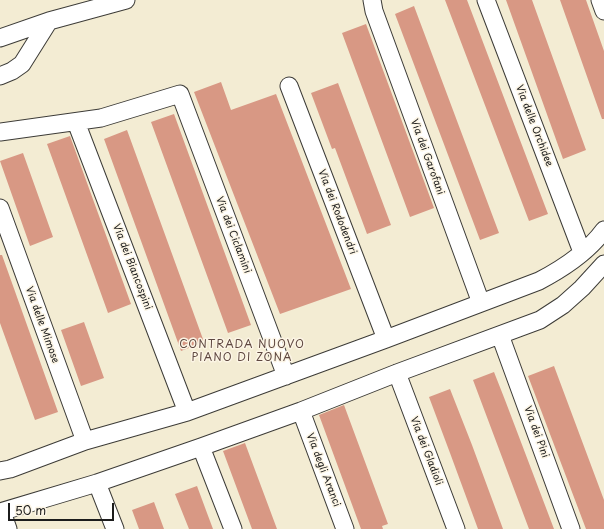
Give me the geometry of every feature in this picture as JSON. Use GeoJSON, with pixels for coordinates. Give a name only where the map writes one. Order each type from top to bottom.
{"type":"FeatureCollection","features":[{"type":"Feature","properties":{"kind":"street"},"geometry":{"type":"LineString","coordinates":[[0,38],[50,21],[126,0]]}},
{"type":"Feature","properties":{"kind":"street","name":"Via delle Orchidee"},"geometry":{"type":"LineString","coordinates":[[486,0],[582,252]]}},
{"type":"Feature","properties":{"kind":"street"},"geometry":{"type":"LineString","coordinates":[[600,0],[604,11]]}},
{"type":"Feature","properties":{"kind":"street","name":"Via dei Garofani"},"geometry":{"type":"LineString","coordinates":[[372,6],[481,303]]}},
{"type":"Feature","properties":{"kind":"street"},"geometry":{"type":"LineString","coordinates":[[0,76],[12,72],[22,64],[50,21]]}},
{"type":"Feature","properties":{"kind":"street","name":"Via dei Rododendri"},"geometry":{"type":"LineString","coordinates":[[289,86],[386,339]]}},
{"type":"Feature","properties":{"kind":"street","name":"Via dei Ciclamini"},"geometry":{"type":"LineString","coordinates":[[76,122],[101,118],[180,94],[286,376]]}},
{"type":"Feature","properties":{"kind":"street"},"geometry":{"type":"LineString","coordinates":[[0,132],[76,122]]}},
{"type":"Feature","properties":{"kind":"street","name":"Via dei Biancospini"},"geometry":{"type":"LineString","coordinates":[[76,122],[187,412]]}},
{"type":"Feature","properties":{"kind":"street","name":"Via delle Mimose"},"geometry":{"type":"LineString","coordinates":[[0,208],[85,442]]}},
{"type":"Feature","properties":{"kind":"street"},"geometry":{"type":"LineString","coordinates":[[0,471],[10,469],[85,442],[187,412],[539,281],[562,268],[582,252],[604,230]]}},
{"type":"Feature","properties":{"kind":"street"},"geometry":{"type":"LineString","coordinates":[[8,529],[1,512],[97,483],[201,447],[301,411],[396,373],[540,320],[563,305],[582,288],[604,264]]}},
{"type":"Feature","properties":{"kind":"street","name":"Via dei Pini"},"geometry":{"type":"LineString","coordinates":[[500,335],[571,529]]}},
{"type":"Feature","properties":{"kind":"street","name":"Via dei Gladioli"},"geometry":{"type":"LineString","coordinates":[[396,373],[456,529]]}},
{"type":"Feature","properties":{"kind":"street","name":"Via degli Aranci"},"geometry":{"type":"LineString","coordinates":[[301,411],[345,529]]}},
{"type":"Feature","properties":{"kind":"street"},"geometry":{"type":"LineString","coordinates":[[201,447],[232,529]]}},
{"type":"Feature","properties":{"kind":"street"},"geometry":{"type":"LineString","coordinates":[[97,483],[115,529]]}},
{"type":"Feature","properties":{"kind":"building"},"geometry":{"type":"Polygon","coordinates":[[[445,0],[467,0],[548,214],[529,221],[445,0]]]}},
{"type":"Feature","properties":{"kind":"building"},"geometry":{"type":"Polygon","coordinates":[[[506,0],[532,0],[586,150],[563,159],[506,0]]]}},
{"type":"Feature","properties":{"kind":"building"},"geometry":{"type":"Polygon","coordinates":[[[560,0],[586,0],[604,51],[604,119],[602,119],[560,0]]]}},
{"type":"Feature","properties":{"kind":"building"},"geometry":{"type":"Polygon","coordinates":[[[414,6],[499,233],[480,240],[395,14],[414,6]]]}},
{"type":"Feature","properties":{"kind":"building"},"geometry":{"type":"Polygon","coordinates":[[[366,24],[434,208],[410,217],[342,33],[366,24]]]}},
{"type":"Feature","properties":{"kind":"building"},"geometry":{"type":"Polygon","coordinates":[[[221,82],[231,110],[276,94],[351,289],[280,314],[194,92],[221,82]]]}},
{"type":"Feature","properties":{"kind":"building"},"geometry":{"type":"Polygon","coordinates":[[[338,83],[391,225],[367,234],[335,148],[332,149],[311,93],[338,83]]]}},
{"type":"Feature","properties":{"kind":"building"},"geometry":{"type":"Polygon","coordinates":[[[174,114],[251,325],[228,333],[151,122],[174,114]]]}},
{"type":"Feature","properties":{"kind":"building"},"geometry":{"type":"Polygon","coordinates":[[[127,130],[204,342],[181,351],[104,139],[127,130]]]}},
{"type":"Feature","properties":{"kind":"building"},"geometry":{"type":"Polygon","coordinates":[[[70,136],[131,304],[108,313],[47,144],[70,136]]]}},
{"type":"Feature","properties":{"kind":"building"},"geometry":{"type":"Polygon","coordinates":[[[23,153],[53,237],[30,246],[0,161],[23,153]]]}},
{"type":"Feature","properties":{"kind":"building"},"geometry":{"type":"Polygon","coordinates":[[[0,255],[2,255],[58,412],[35,420],[0,323],[0,255]]]}},
{"type":"Feature","properties":{"kind":"building"},"geometry":{"type":"Polygon","coordinates":[[[84,322],[104,378],[81,386],[61,330],[84,322]]]}},
{"type":"Feature","properties":{"kind":"building"},"geometry":{"type":"Polygon","coordinates":[[[554,366],[604,500],[604,529],[586,529],[528,376],[554,366]]]}},
{"type":"Feature","properties":{"kind":"building"},"geometry":{"type":"Polygon","coordinates":[[[494,372],[554,529],[529,529],[473,380],[494,372]]]}},
{"type":"Feature","properties":{"kind":"building"},"geometry":{"type":"Polygon","coordinates":[[[450,389],[503,529],[478,529],[429,397],[450,389]]]}},
{"type":"Feature","properties":{"kind":"building"},"geometry":{"type":"Polygon","coordinates":[[[344,405],[388,524],[382,526],[383,529],[361,529],[319,415],[344,405]]]}},
{"type":"Feature","properties":{"kind":"building"},"geometry":{"type":"Polygon","coordinates":[[[245,443],[277,529],[252,529],[223,451],[245,443]]]}},
{"type":"Feature","properties":{"kind":"building"},"geometry":{"type":"Polygon","coordinates":[[[197,486],[213,529],[189,529],[175,494],[197,486]]]}},
{"type":"Feature","properties":{"kind":"building"},"geometry":{"type":"Polygon","coordinates":[[[154,502],[164,529],[139,529],[132,510],[154,502]]]}},
{"type":"Feature","properties":{"kind":"district","name":"CONTRADA NUOVO PIANO DI ZONA"},"geometry":{"type":"Point","coordinates":[242,351]}}]}
